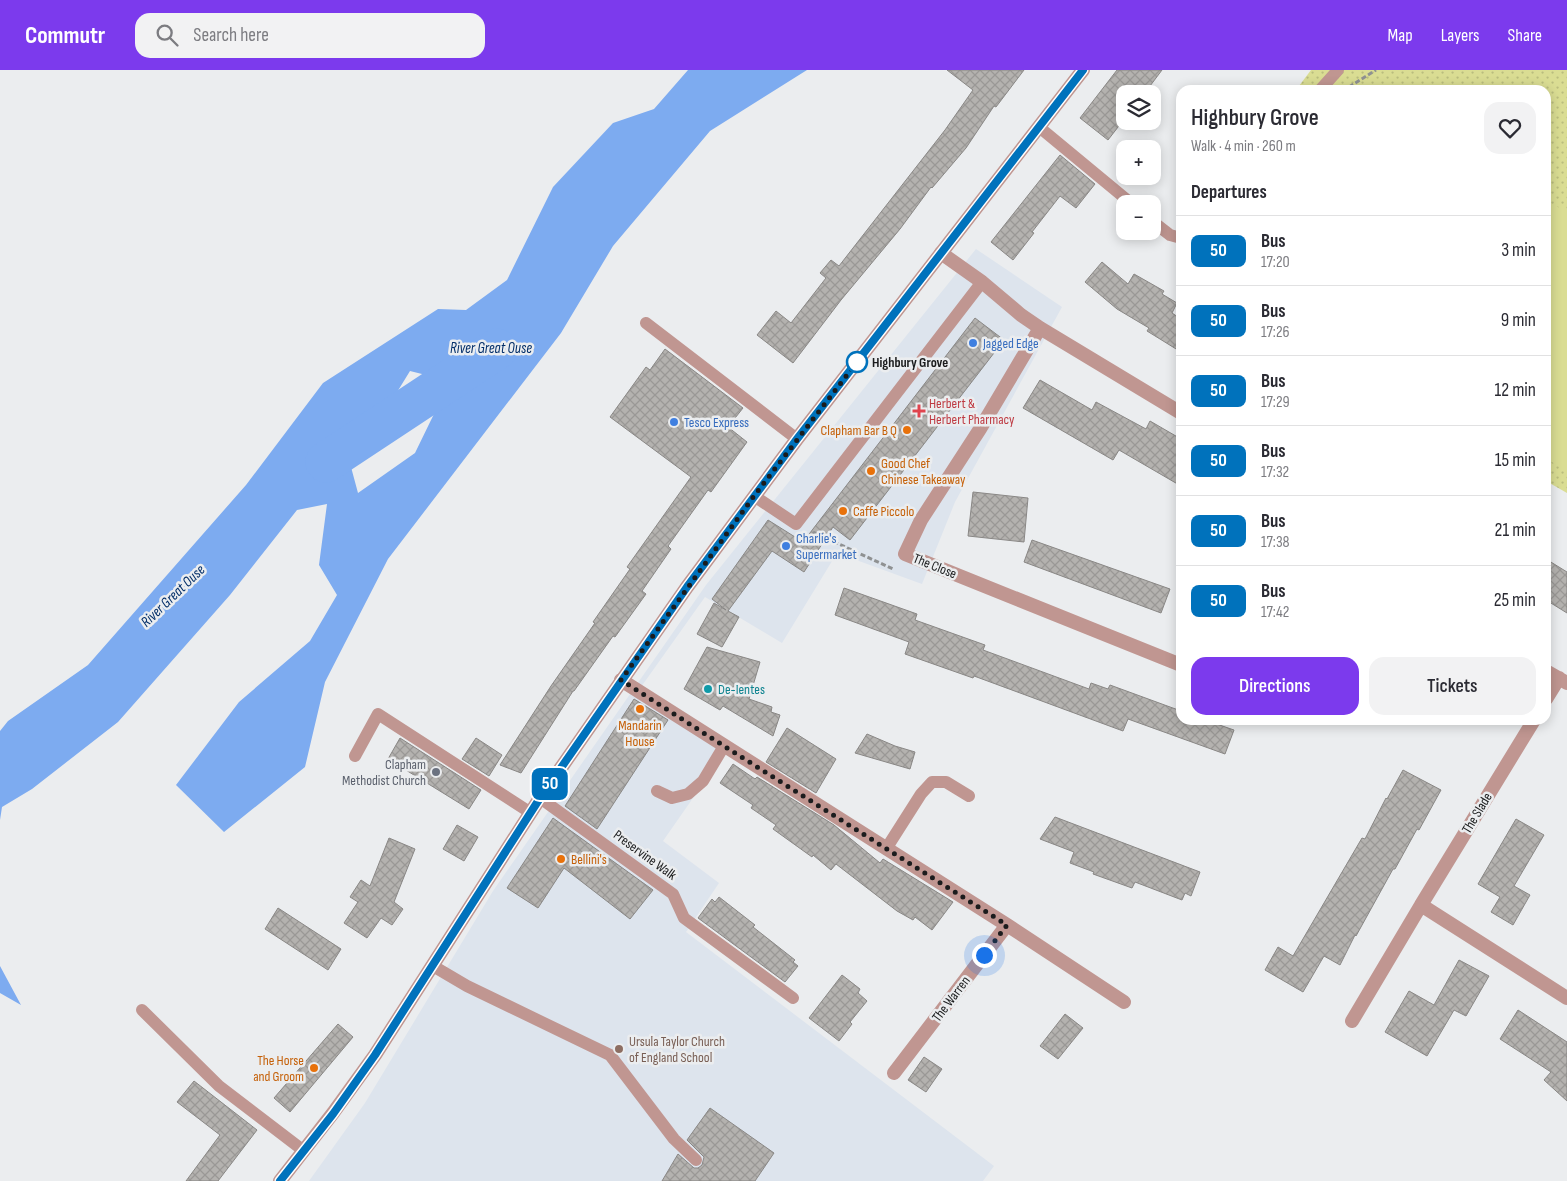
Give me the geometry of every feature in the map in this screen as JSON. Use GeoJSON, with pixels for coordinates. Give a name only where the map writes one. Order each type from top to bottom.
{"type":"FeatureCollection","features":[{"type":"Feature","properties":{"kind":"street"},"geometry":{"type":"LineString","coordinates":[[280,1181],[375,1055],[540,798],[621,680],[797,439],[1083,70]]}},
{"type":"Feature","properties":{"kind":"street"},"geometry":{"type":"LineString","coordinates":[[941,253],[982,282],[1040,328],[1176,410]]}},
{"type":"Feature","properties":{"kind":"street","name":"The Close"},"geometry":{"type":"LineString","coordinates":[[1040,328],[980,429],[921,520],[905,554],[1176,663]]}},
{"type":"Feature","properties":{"kind":"street"},"geometry":{"type":"LineString","coordinates":[[1551,674],[1563,680],[1551,693]]}},
{"type":"Feature","properties":{"kind":"street"},"geometry":{"type":"LineString","coordinates":[[621,680],[1007,925],[1124,1002]]}},
{"type":"Feature","properties":{"kind":"street","name":"The Slade"},"geometry":{"type":"LineString","coordinates":[[1352,1021],[1420,905],[1531,725]]}},
{"type":"Feature","properties":{"kind":"street"},"geometry":{"type":"LineString","coordinates":[[1420,905],[1567,998]]}},
{"type":"Feature","properties":{"kind":"street","name":"The Warren"},"geometry":{"type":"LineString","coordinates":[[894,1073],[1007,925]]}},
{"type":"Feature","properties":{"kind":"lane"},"geometry":{"type":"LineString","coordinates":[[1324,85],[1338,70]]}},
{"type":"Feature","properties":{"kind":"lane"},"geometry":{"type":"LineString","coordinates":[[1039,127],[1121,195]]}},
{"type":"Feature","properties":{"kind":"lane"},"geometry":{"type":"LineString","coordinates":[[1161,228],[1170,235],[1176,237]]}},
{"type":"Feature","properties":{"kind":"lane"},"geometry":{"type":"LineString","coordinates":[[754,496],[796,524],[982,282]]}},
{"type":"Feature","properties":{"kind":"lane"},"geometry":{"type":"LineString","coordinates":[[646,323],[797,439]]}},
{"type":"Feature","properties":{"kind":"lane"},"geometry":{"type":"LineString","coordinates":[[355,756],[378,714],[531,813]]}},
{"type":"Feature","properties":{"kind":"lane"},"geometry":{"type":"LineString","coordinates":[[657,791],[672,798],[688,794],[703,782],[724,746]]}},
{"type":"Feature","properties":{"kind":"lane"},"geometry":{"type":"LineString","coordinates":[[886,849],[932,782],[946,782],[968,796]]}},
{"type":"Feature","properties":{"kind":"lane","name":"Preservine Walk"},"geometry":{"type":"LineString","coordinates":[[540,798],[674,894],[684,918],[792,998]]}},
{"type":"Feature","properties":{"kind":"lane"},"geometry":{"type":"LineString","coordinates":[[433,966],[467,986],[610,1056],[674,1139],[696,1160]]}},
{"type":"Feature","properties":{"kind":"lane"},"geometry":{"type":"LineString","coordinates":[[142,1010],[220,1086],[304,1151]]}},
{"type":"Feature","properties":{"kind":"path"},"geometry":{"type":"LineString","coordinates":[[1352,85],[1376,70]]}},
{"type":"Feature","properties":{"kind":"path"},"geometry":{"type":"LineString","coordinates":[[796,524],[901,573]]}},
{"type":"Feature","properties":{"kind":"shaded area"},"geometry":{"type":"Polygon","coordinates":[[[976,249],[1062,307],[955,502],[922,584],[837,553],[782,643],[705,597],[641,687],[730,745],[663,841],[719,883],[686,932],[994,1166],[983,1181],[309,1181],[365,1103],[493,891],[706,585],[976,249]]]}},
{"type":"Feature","properties":{"kind":"green space"},"geometry":{"type":"Polygon","coordinates":[[[1311,70],[1567,70],[1567,493],[1551,484],[1551,85],[1300,85],[1311,70]]]}},
{"type":"Feature","properties":{"kind":"green space"},"geometry":{"type":"Polygon","coordinates":[[[1555,205],[1567,213],[1567,472],[1551,461],[1551,211],[1555,205]]]}},
{"type":"Feature","properties":{"kind":"water","name":"River Great Ouse"},"geometry":{"type":"Polygon","coordinates":[[[688,70],[807,70],[710,131],[613,246],[561,333],[388,559],[325,682],[305,767],[224,832],[176,785],[239,702],[310,641],[337,595],[319,565],[327,504],[297,510],[230,595],[118,722],[32,789],[2,807],[0,820],[0,731],[8,721],[88,665],[246,485],[323,383],[438,309],[466,310],[507,280],[553,187],[613,123],[654,109],[688,70]],[[410,371],[351,467],[358,493],[415,453],[450,381],[410,371]]]}},
{"type":"Feature","properties":{"kind":"water"},"geometry":{"type":"Polygon","coordinates":[[[0,966],[21,1005],[0,993],[0,966]]]}},
{"type":"Feature","properties":{"kind":"building"},"geometry":{"type":"Polygon","coordinates":[[[947,70],[1024,70],[996,107],[994,106],[966,148],[931,187],[900,229],[841,300],[793,363],[757,335],[776,311],[791,323],[826,278],[820,273],[831,260],[839,266],[945,130],[973,90],[947,70]]]}},
{"type":"Feature","properties":{"kind":"building"},"geometry":{"type":"Polygon","coordinates":[[[1117,70],[1162,70],[1151,85],[1116,85],[1116,130],[1108,140],[1080,118],[1117,70]]]}},
{"type":"Feature","properties":{"kind":"building"},"geometry":{"type":"Polygon","coordinates":[[[1060,155],[1095,184],[1076,208],[1060,196],[1013,260],[991,242],[1060,155]]]}},
{"type":"Feature","properties":{"kind":"building"},"geometry":{"type":"Polygon","coordinates":[[[1102,262],[1128,284],[1134,274],[1164,291],[1162,294],[1176,302],[1172,313],[1176,316],[1176,349],[1147,331],[1149,328],[1117,309],[1085,282],[1102,262]]]}},
{"type":"Feature","properties":{"kind":"building"},"geometry":{"type":"Polygon","coordinates":[[[975,318],[1004,340],[850,540],[833,527],[804,572],[772,551],[728,611],[739,617],[722,647],[697,634],[714,603],[726,610],[712,599],[768,520],[803,542],[975,318]]]}},
{"type":"Feature","properties":{"kind":"building"},"geometry":{"type":"Polygon","coordinates":[[[665,349],[743,408],[728,427],[747,442],[711,492],[708,490],[668,546],[671,549],[642,591],[646,594],[573,691],[521,773],[500,765],[551,686],[595,623],[593,622],[630,569],[627,567],[691,477],[610,417],[646,367],[650,370],[665,349]]]}},
{"type":"Feature","properties":{"kind":"building"},"geometry":{"type":"Polygon","coordinates":[[[1040,380],[1092,410],[1096,402],[1146,429],[1150,421],[1176,436],[1176,483],[1119,450],[1113,460],[1023,408],[1040,380]]]}},
{"type":"Feature","properties":{"kind":"building"},"geometry":{"type":"Polygon","coordinates":[[[973,492],[1028,498],[1024,542],[968,536],[973,492]]]}},
{"type":"Feature","properties":{"kind":"building"},"geometry":{"type":"Polygon","coordinates":[[[1032,540],[1170,589],[1161,613],[1024,562],[1032,540]]]}},
{"type":"Feature","properties":{"kind":"building"},"geometry":{"type":"Polygon","coordinates":[[[1551,562],[1567,572],[1567,613],[1551,603],[1551,562]]]}},
{"type":"Feature","properties":{"kind":"building"},"geometry":{"type":"Polygon","coordinates":[[[844,588],[917,614],[915,620],[985,645],[983,650],[1089,689],[1091,683],[1108,689],[1110,685],[1176,709],[1176,725],[1220,725],[1234,730],[1225,754],[1128,719],[1123,731],[974,676],[973,678],[905,654],[909,642],[835,615],[844,588]]]}},
{"type":"Feature","properties":{"kind":"building"},"geometry":{"type":"Polygon","coordinates":[[[707,647],[760,662],[749,699],[772,707],[771,712],[780,715],[773,736],[723,706],[720,710],[684,689],[707,647]]]}},
{"type":"Feature","properties":{"kind":"building"},"geometry":{"type":"Polygon","coordinates":[[[634,699],[668,720],[597,829],[565,806],[634,699]]]}},
{"type":"Feature","properties":{"kind":"building"},"geometry":{"type":"Polygon","coordinates":[[[787,728],[836,759],[816,793],[766,762],[787,728]]]}},
{"type":"Feature","properties":{"kind":"building"},"geometry":{"type":"Polygon","coordinates":[[[867,734],[915,752],[910,769],[855,753],[867,734]]]}},
{"type":"Feature","properties":{"kind":"building","name":"Clapham Methodist Church"},"geometry":{"type":"Polygon","coordinates":[[[400,738],[481,790],[469,809],[388,759],[400,738]]]}},
{"type":"Feature","properties":{"kind":"building"},"geometry":{"type":"Polygon","coordinates":[[[476,738],[502,755],[489,776],[462,759],[476,738]]]}},
{"type":"Feature","properties":{"kind":"building"},"geometry":{"type":"Polygon","coordinates":[[[733,764],[834,825],[880,863],[883,859],[953,902],[932,930],[915,917],[913,920],[897,911],[836,864],[831,870],[813,855],[812,857],[773,829],[776,825],[751,808],[753,805],[720,783],[733,764]]]}},
{"type":"Feature","properties":{"kind":"building"},"geometry":{"type":"Polygon","coordinates":[[[1403,770],[1441,790],[1419,830],[1417,829],[1395,869],[1393,869],[1340,965],[1324,956],[1303,992],[1265,970],[1278,947],[1293,956],[1362,838],[1365,839],[1403,770]]]}},
{"type":"Feature","properties":{"kind":"building"},"geometry":{"type":"Polygon","coordinates":[[[1055,817],[1200,872],[1191,896],[1185,893],[1182,900],[1135,882],[1132,888],[1093,874],[1094,872],[1070,863],[1074,852],[1040,839],[1055,817]]]}},
{"type":"Feature","properties":{"kind":"building"},"geometry":{"type":"Polygon","coordinates":[[[553,818],[653,890],[630,919],[564,868],[538,908],[507,888],[553,818]]]}},
{"type":"Feature","properties":{"kind":"building"},"geometry":{"type":"Polygon","coordinates":[[[1516,819],[1544,835],[1514,886],[1530,895],[1513,925],[1491,912],[1500,897],[1478,884],[1516,819]]]}},
{"type":"Feature","properties":{"kind":"building"},"geometry":{"type":"Polygon","coordinates":[[[457,825],[478,837],[464,861],[443,849],[457,825]]]}},
{"type":"Feature","properties":{"kind":"building"},"geometry":{"type":"Polygon","coordinates":[[[389,838],[415,849],[394,902],[403,909],[392,925],[381,918],[367,938],[344,923],[358,902],[350,897],[361,880],[370,886],[389,838]]]}},
{"type":"Feature","properties":{"kind":"building"},"geometry":{"type":"Polygon","coordinates":[[[719,897],[795,960],[793,962],[798,966],[785,982],[698,918],[712,899],[715,902],[719,897]]]}},
{"type":"Feature","properties":{"kind":"building"},"geometry":{"type":"Polygon","coordinates":[[[278,908],[341,949],[328,970],[265,929],[278,908]]]}},
{"type":"Feature","properties":{"kind":"building"},"geometry":{"type":"Polygon","coordinates":[[[1459,960],[1489,976],[1466,1016],[1454,1010],[1427,1056],[1385,1032],[1409,991],[1434,1005],[1459,960]]]}},
{"type":"Feature","properties":{"kind":"building"},"geometry":{"type":"Polygon","coordinates":[[[842,975],[860,989],[858,993],[867,1001],[850,1022],[852,1024],[839,1041],[809,1018],[842,975]]]}},
{"type":"Feature","properties":{"kind":"building"},"geometry":{"type":"Polygon","coordinates":[[[1518,1010],[1567,1042],[1567,1101],[1544,1080],[1551,1072],[1500,1039],[1518,1010]]]}},
{"type":"Feature","properties":{"kind":"building"},"geometry":{"type":"Polygon","coordinates":[[[1065,1014],[1083,1028],[1058,1059],[1040,1046],[1065,1014]]]}},
{"type":"Feature","properties":{"kind":"building","name":"The Horse and Groom"},"geometry":{"type":"Polygon","coordinates":[[[338,1024],[353,1037],[290,1112],[274,1098],[338,1024]]]}},
{"type":"Feature","properties":{"kind":"building"},"geometry":{"type":"Polygon","coordinates":[[[924,1057],[942,1069],[926,1092],[908,1080],[924,1057]]]}},
{"type":"Feature","properties":{"kind":"building"},"geometry":{"type":"Polygon","coordinates":[[[194,1081],[257,1130],[218,1181],[186,1181],[220,1135],[177,1102],[194,1081]]]}},
{"type":"Feature","properties":{"kind":"building"},"geometry":{"type":"Polygon","coordinates":[[[710,1108],[774,1153],[755,1181],[662,1181],[678,1154],[694,1168],[702,1165],[704,1157],[687,1140],[710,1108]]]}},
{"type":"Feature","properties":{"kind":"waterway","name":"River Great Ouse"},"geometry":{"type":"LineString","coordinates":[[326,462],[497,349]]}},
{"type":"Feature","properties":{"kind":"bus line","name":"50"},"geometry":{"type":"LineString","coordinates":[[280,1181],[333,1114],[375,1055],[540,798],[687,587],[797,439],[1083,70]]}},
{"type":"Feature","properties":{"kind":"place","name":"Jagged Edge"},"geometry":{"type":"Point","coordinates":[973,343]}},
{"type":"Feature","properties":{"kind":"place","name":"Highbury Grove"},"geometry":{"type":"Point","coordinates":[857,362]}},
{"type":"Feature","properties":{"kind":"place","name":"Herbert & Herbert Pharmacy"},"geometry":{"type":"Point","coordinates":[919,411]}},
{"type":"Feature","properties":{"kind":"place","name":"Tesco Express"},"geometry":{"type":"Point","coordinates":[674,422]}},
{"type":"Feature","properties":{"kind":"place","name":"Clapham Bar B Q"},"geometry":{"type":"Point","coordinates":[907,430]}},
{"type":"Feature","properties":{"kind":"place","name":"Good Chef Chinese Takeaway"},"geometry":{"type":"Point","coordinates":[871,471]}},
{"type":"Feature","properties":{"kind":"place","name":"Caffe Piccolo"},"geometry":{"type":"Point","coordinates":[843,511]}},
{"type":"Feature","properties":{"kind":"place","name":"Charlie's Supermarket"},"geometry":{"type":"Point","coordinates":[786,546]}},
{"type":"Feature","properties":{"kind":"place","name":"De-Ientes"},"geometry":{"type":"Point","coordinates":[708,689]}},
{"type":"Feature","properties":{"kind":"place","name":"Mandarin House"},"geometry":{"type":"Point","coordinates":[640,709]}},
{"type":"Feature","properties":{"kind":"place","name":"Clapham Methodist Church"},"geometry":{"type":"Point","coordinates":[436,772]}},
{"type":"Feature","properties":{"kind":"place","name":"Bellini's"},"geometry":{"type":"Point","coordinates":[561,859]}},
{"type":"Feature","properties":{"kind":"place","name":"Ursula Taylor Church of England School"},"geometry":{"type":"Point","coordinates":[619,1049]}},
{"type":"Feature","properties":{"kind":"place","name":"The Horse and Groom"},"geometry":{"type":"Point","coordinates":[314,1068]}},
{"type":"Feature","properties":{"kind":"route"},"geometry":{"type":"LineString","coordinates":[[857,362],[754,496],[621,680],[1007,925],[984,955]]}}]}
